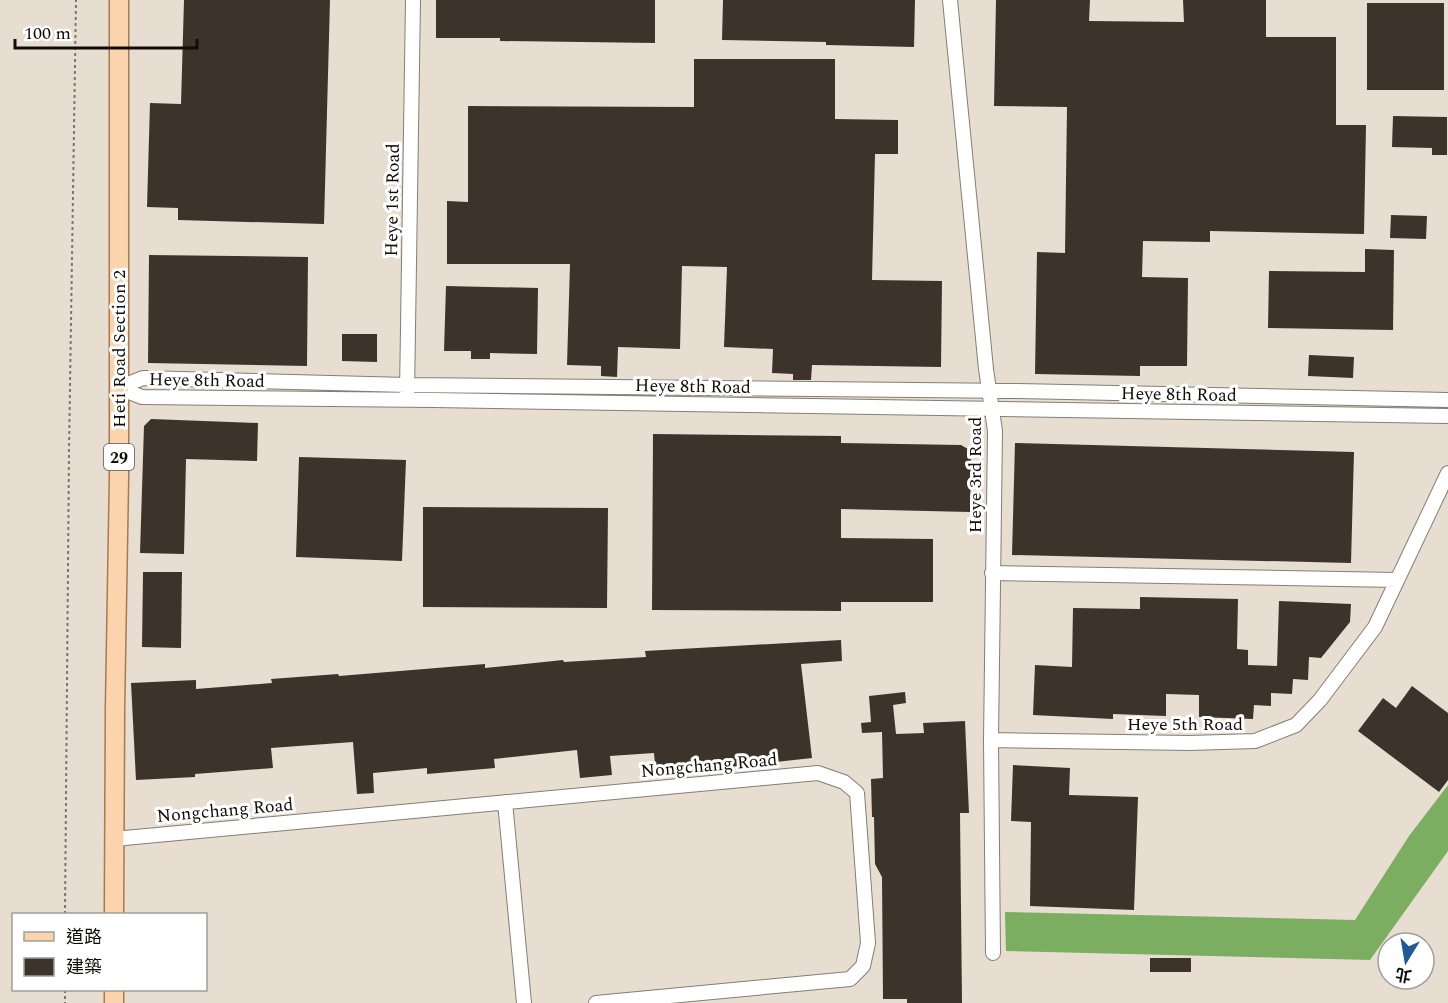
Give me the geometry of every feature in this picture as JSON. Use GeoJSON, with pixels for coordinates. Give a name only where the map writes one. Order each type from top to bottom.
{"type":"FeatureCollection","features":[{"type":"Feature","properties":{"kind":"main road","name":"Heti Road Section 2"},"geometry":{"type":"LineString","coordinates":[[114,913],[119,477],[119,0]]}},
{"type":"Feature","properties":{"kind":"street","name":"Heye 1st Road"},"geometry":{"type":"LineString","coordinates":[[407,400],[413,0]]}},
{"type":"Feature","properties":{"kind":"street","name":"Heye 3rd Road"},"geometry":{"type":"LineString","coordinates":[[950,0],[986,369],[995,431],[991,740],[993,953]]}},
{"type":"Feature","properties":{"kind":"street","name":"Heye 8th Road"},"geometry":{"type":"LineString","coordinates":[[118,388],[143,378],[407,385],[990,390],[1448,400]]}},
{"type":"Feature","properties":{"kind":"street","name":"Heye 8th Road"},"geometry":{"type":"LineString","coordinates":[[118,388],[142,397],[1448,416]]}},
{"type":"Feature","properties":{"kind":"street","name":"Heye 5th Road"},"geometry":{"type":"LineString","coordinates":[[991,740],[1190,743],[1256,741],[1296,725],[1320,700],[1375,627],[1448,473]]}},
{"type":"Feature","properties":{"kind":"street"},"geometry":{"type":"LineString","coordinates":[[992,573],[1397,580]]}},
{"type":"Feature","properties":{"kind":"street","name":"Nongchang Road"},"geometry":{"type":"LineString","coordinates":[[114,839],[818,773],[844,782],[857,793],[868,943],[863,966],[850,980],[597,1003]]}},
{"type":"Feature","properties":{"kind":"street"},"geometry":{"type":"LineString","coordinates":[[505,802],[524,1003]]}},
{"type":"Feature","properties":{"kind":"path"},"geometry":{"type":"LineString","coordinates":[[65,913],[76,0]]}},
{"type":"Feature","properties":{"kind":"green space"},"geometry":{"type":"Polygon","coordinates":[[[1448,785],[1448,851],[1391,931],[1376,931],[1376,952],[1370,960],[1006,951],[1005,912],[1355,920],[1409,836],[1448,785]]]}},
{"type":"Feature","properties":{"kind":"building"},"geometry":{"type":"Polygon","coordinates":[[[184,0],[330,0],[324,224],[178,220],[178,208],[147,207],[150,103],[181,104],[184,0]]]}},
{"type":"Feature","properties":{"kind":"building"},"geometry":{"type":"Polygon","coordinates":[[[436,0],[655,0],[655,43],[436,38],[436,0]]]}},
{"type":"Feature","properties":{"kind":"building"},"geometry":{"type":"Polygon","coordinates":[[[723,0],[915,0],[914,47],[722,40],[723,0]]]}},
{"type":"Feature","properties":{"kind":"building"},"geometry":{"type":"Polygon","coordinates":[[[996,0],[1090,0],[1089,21],[1184,22],[1183,0],[1266,0],[1266,37],[1336,37],[1336,125],[1366,125],[1364,234],[1210,231],[1210,242],[1143,241],[1142,277],[1188,278],[1187,366],[1140,366],[1140,376],[1035,374],[1037,252],[1065,253],[1067,107],[994,106],[996,0]]]}},
{"type":"Feature","properties":{"kind":"building"},"geometry":{"type":"Polygon","coordinates":[[[1367,3],[1444,3],[1444,90],[1367,90],[1367,3]]]}},
{"type":"Feature","properties":{"kind":"building"},"geometry":{"type":"Polygon","coordinates":[[[694,59],[835,59],[835,119],[898,120],[898,154],[875,154],[872,280],[942,281],[941,367],[812,365],[811,380],[793,380],[793,374],[772,373],[773,349],[724,347],[727,267],[682,266],[680,349],[618,347],[617,377],[601,376],[601,366],[567,365],[570,264],[447,264],[447,201],[468,202],[468,106],[694,107],[694,59]]]}},
{"type":"Feature","properties":{"kind":"building"},"geometry":{"type":"Polygon","coordinates":[[[1393,116],[1447,117],[1447,155],[1432,155],[1432,148],[1392,147],[1393,116]]]}},
{"type":"Feature","properties":{"kind":"building"},"geometry":{"type":"Polygon","coordinates":[[[1391,215],[1427,216],[1426,239],[1390,238],[1391,215]]]}},
{"type":"Feature","properties":{"kind":"building"},"geometry":{"type":"Polygon","coordinates":[[[1365,249],[1394,250],[1393,330],[1268,328],[1269,271],[1365,272],[1365,249]]]}},
{"type":"Feature","properties":{"kind":"building"},"geometry":{"type":"Polygon","coordinates":[[[149,255],[308,257],[307,366],[148,363],[149,255]]]}},
{"type":"Feature","properties":{"kind":"building"},"geometry":{"type":"Polygon","coordinates":[[[446,286],[538,288],[537,354],[490,353],[490,359],[471,359],[471,351],[444,351],[446,286]]]}},
{"type":"Feature","properties":{"kind":"building"},"geometry":{"type":"Polygon","coordinates":[[[342,334],[377,334],[377,362],[342,361],[342,334]]]}},
{"type":"Feature","properties":{"kind":"building"},"geometry":{"type":"Polygon","coordinates":[[[1309,355],[1354,357],[1353,378],[1308,376],[1309,355]]]}},
{"type":"Feature","properties":{"kind":"building"},"geometry":{"type":"Polygon","coordinates":[[[151,419],[258,423],[257,461],[186,459],[184,554],[140,553],[144,426],[151,419]]]}},
{"type":"Feature","properties":{"kind":"building"},"geometry":{"type":"Polygon","coordinates":[[[653,434],[841,436],[841,443],[961,445],[968,449],[971,455],[970,512],[841,509],[841,538],[933,539],[933,602],[841,602],[841,611],[652,610],[653,434]]]}},
{"type":"Feature","properties":{"kind":"building"},"geometry":{"type":"Polygon","coordinates":[[[1015,443],[1354,452],[1351,563],[1012,555],[1015,443]]]}},
{"type":"Feature","properties":{"kind":"building"},"geometry":{"type":"Polygon","coordinates":[[[299,457],[406,460],[402,561],[296,557],[299,457]]]}},
{"type":"Feature","properties":{"kind":"building"},"geometry":{"type":"Polygon","coordinates":[[[423,507],[608,508],[607,608],[423,607],[423,507]]]}},
{"type":"Feature","properties":{"kind":"building"},"geometry":{"type":"Polygon","coordinates":[[[143,572],[182,572],[181,648],[142,647],[143,572]]]}},
{"type":"Feature","properties":{"kind":"building"},"geometry":{"type":"Polygon","coordinates":[[[1140,597],[1238,599],[1237,649],[1248,650],[1248,665],[1277,666],[1279,601],[1351,604],[1350,622],[1321,658],[1309,657],[1308,680],[1293,679],[1292,694],[1271,693],[1271,706],[1254,705],[1253,719],[1199,717],[1199,695],[1166,694],[1166,716],[1113,714],[1113,719],[1033,715],[1035,665],[1072,667],[1073,608],[1140,609],[1140,597]]]}},
{"type":"Feature","properties":{"kind":"building"},"geometry":{"type":"Polygon","coordinates":[[[841,640],[842,661],[801,664],[812,758],[656,775],[654,753],[610,756],[612,775],[580,778],[577,750],[494,759],[495,768],[427,774],[427,768],[373,773],[374,793],[357,794],[353,742],[271,748],[273,768],[195,774],[195,777],[136,780],[131,683],[196,680],[196,689],[272,683],[271,679],[485,664],[485,668],[563,660],[564,662],[646,657],[645,651],[841,640]]]}},
{"type":"Feature","properties":{"kind":"building"},"geometry":{"type":"Polygon","coordinates":[[[1412,686],[1448,713],[1448,780],[1439,792],[1358,731],[1383,698],[1396,708],[1412,686]]]}},
{"type":"Feature","properties":{"kind":"building"},"geometry":{"type":"Polygon","coordinates":[[[905,692],[906,703],[893,705],[896,734],[924,733],[923,723],[965,721],[969,813],[960,813],[962,1003],[907,1003],[907,999],[883,999],[882,877],[875,864],[871,779],[883,778],[882,732],[862,733],[861,723],[871,722],[869,696],[905,692]]]}},
{"type":"Feature","properties":{"kind":"building"},"geometry":{"type":"Polygon","coordinates":[[[1013,765],[1070,768],[1069,795],[1138,797],[1134,910],[1030,906],[1031,822],[1011,821],[1013,765]]]}},
{"type":"Feature","properties":{"kind":"building"},"geometry":{"type":"Polygon","coordinates":[[[1150,958],[1191,958],[1191,972],[1150,972],[1150,958]]]}}]}
